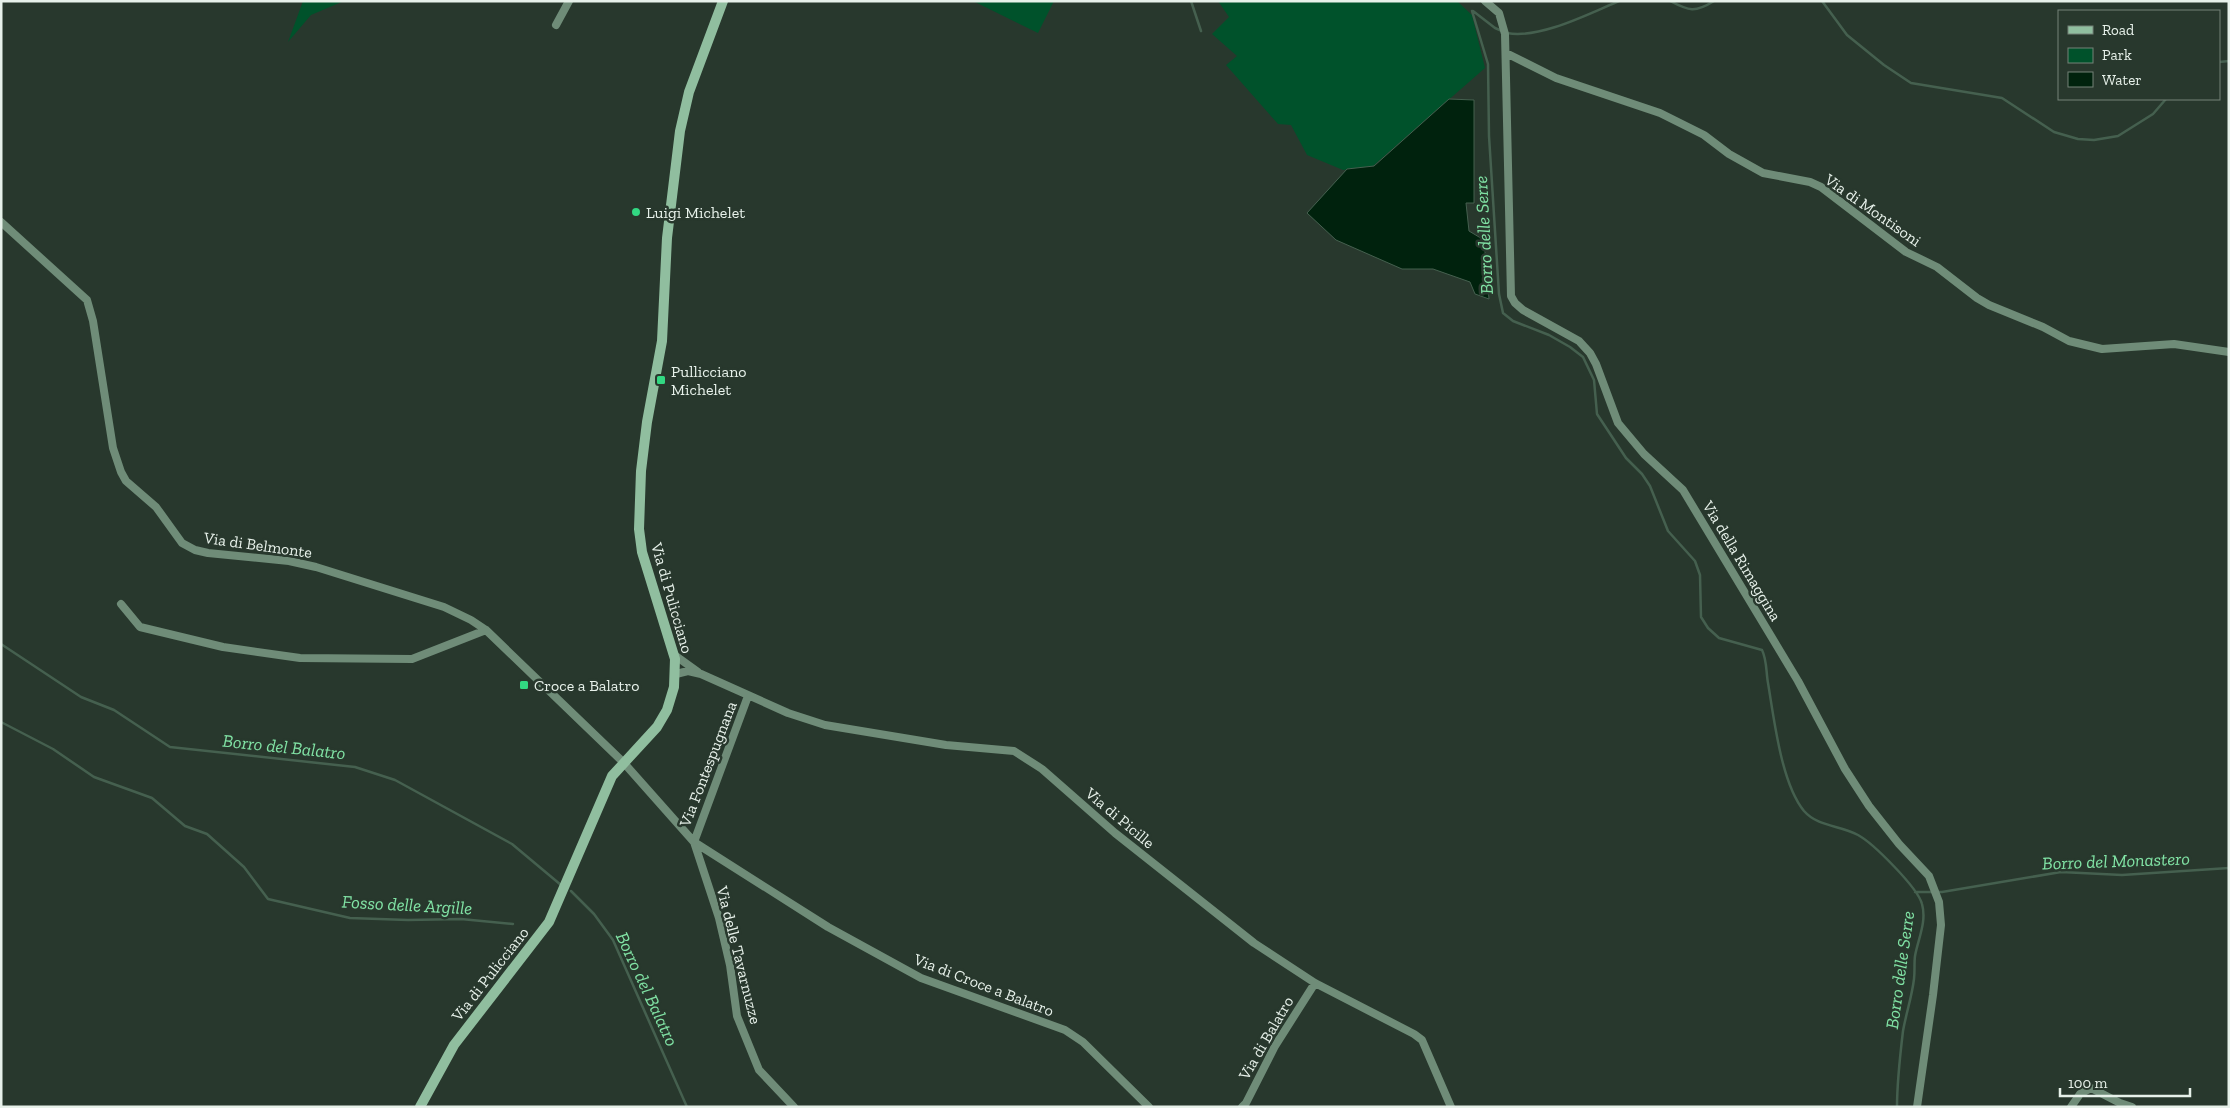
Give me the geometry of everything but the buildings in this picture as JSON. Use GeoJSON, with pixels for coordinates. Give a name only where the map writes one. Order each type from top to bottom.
{"type":"FeatureCollection","features":[{"type":"Feature","properties":{"kind":"street"},"geometry":{"type":"LineString","coordinates":[[556,25],[569,1]]}},
{"type":"Feature","properties":{"kind":"street"},"geometry":{"type":"LineString","coordinates":[[718,1],[723,2]]}},
{"type":"Feature","properties":{"kind":"street"},"geometry":{"type":"LineString","coordinates":[[1485,1],[1499,13],[1504,31],[1506,53]]}},
{"type":"Feature","properties":{"kind":"street","name":"Via di Pulicciano"},"geometry":{"type":"LineString","coordinates":[[420,1107],[454,1045],[549,922],[612,776],[662,721],[667,710],[676,674],[673,654],[642,552],[639,529],[641,471],[647,422],[662,341],[667,244],[680,131],[689,92],[723,2]]}},
{"type":"Feature","properties":{"kind":"street","name":"Via di Montisoni"},"geometry":{"type":"LineString","coordinates":[[1506,53],[1556,78],[1660,113],[1704,135],[1729,154],[1763,173],[1821,186],[1906,252],[1937,268],[1983,302],[2043,327],[2069,341],[2102,348],[2160,344],[2229,352]]}},
{"type":"Feature","properties":{"kind":"street","name":"Via della Rimaggina"},"geometry":{"type":"LineString","coordinates":[[1506,53],[1511,296],[1522,310],[1579,341],[1590,353],[1618,423],[1644,454],[1683,490],[1798,681],[1845,769],[1869,806],[1898,844],[1925,870],[1937,895],[1941,912],[1939,940],[1917,1107]]}},
{"type":"Feature","properties":{"kind":"street","name":"Via di Belmonte"},"geometry":{"type":"LineString","coordinates":[[1,222],[87,300],[93,321],[113,448],[121,472],[126,480],[156,507],[182,543],[195,550],[208,553],[289,561],[316,567],[444,607],[471,620],[486,630],[624,763]]}},
{"type":"Feature","properties":{"kind":"street"},"geometry":{"type":"LineString","coordinates":[[121,604],[140,628],[223,648],[300,658],[412,659],[486,630]]}},
{"type":"Feature","properties":{"kind":"street","name":"Via di Picille"},"geometry":{"type":"LineString","coordinates":[[673,654],[701,674],[748,696],[788,713],[825,725],[946,745],[1014,751],[1042,769],[1115,833],[1254,943],[1315,984],[1414,1034],[1422,1040],[1451,1107]]}},
{"type":"Feature","properties":{"kind":"street","name":"Via di Picille"},"geometry":{"type":"LineString","coordinates":[[676,674],[688,671],[701,674]]}},
{"type":"Feature","properties":{"kind":"street","name":"Via Fontespugnana"},"geometry":{"type":"LineString","coordinates":[[694,842],[748,696]]}},
{"type":"Feature","properties":{"kind":"street","name":"Via delle Tavarnuzze"},"geometry":{"type":"LineString","coordinates":[[624,763],[694,842],[719,918],[728,955],[737,1016],[759,1070],[794,1107]]}},
{"type":"Feature","properties":{"kind":"street","name":"Via di Croce a Balatro"},"geometry":{"type":"LineString","coordinates":[[694,842],[828,927],[921,978],[1065,1030],[1083,1042],[1149,1107]]}},
{"type":"Feature","properties":{"kind":"street","name":"Via di Balatro"},"geometry":{"type":"LineString","coordinates":[[1242,1107],[1246,1104],[1275,1046],[1315,984]]}},
{"type":"Feature","properties":{"kind":"street"},"geometry":{"type":"LineString","coordinates":[[2072,1107],[2080,1094],[2091,1088],[2095,1088],[2120,1103],[2132,1107]]}},
{"type":"Feature","properties":{"kind":"green space"},"geometry":{"type":"Polygon","coordinates":[[[303,1],[344,1],[311,15],[288,42],[303,1]]]}},
{"type":"Feature","properties":{"kind":"green space"},"geometry":{"type":"Polygon","coordinates":[[[973,1],[1054,1],[1038,33],[973,1]]]}},
{"type":"Feature","properties":{"kind":"green space"},"geometry":{"type":"Polygon","coordinates":[[[1218,1],[1457,1],[1472,15],[1485,68],[1373,166],[1343,170],[1307,155],[1291,125],[1278,124],[1226,65],[1237,56],[1212,34],[1229,17],[1218,1]]]}},
{"type":"Feature","properties":{"kind":"water"},"geometry":{"type":"Polygon","coordinates":[[[1449,99],[1474,100],[1474,203],[1466,203],[1469,231],[1484,240],[1489,299],[1475,294],[1470,282],[1433,269],[1402,269],[1336,240],[1307,213],[1347,169],[1374,166],[1449,99]]]}},
{"type":"Feature","properties":{"kind":"waterway"},"geometry":{"type":"LineString","coordinates":[[1191,1],[1201,31]]}},
{"type":"Feature","properties":{"kind":"waterway"},"geometry":{"type":"LineString","coordinates":[[1507,33],[1520,34],[1549,29],[1619,1]]}},
{"type":"Feature","properties":{"kind":"waterway"},"geometry":{"type":"LineString","coordinates":[[1670,1],[1687,9],[1697,9],[1714,1]]}},
{"type":"Feature","properties":{"kind":"waterway"},"geometry":{"type":"LineString","coordinates":[[1822,1],[1847,35],[1884,65],[1911,83],[2002,98],[2054,132],[2078,139],[2094,140],[2118,136],[2153,114],[2165,100]]}},
{"type":"Feature","properties":{"kind":"waterway","name":"Borro delle Serre"},"geometry":{"type":"LineString","coordinates":[[1472,11],[1488,64],[1489,136],[1499,294],[1503,313],[1513,321],[1549,335],[1583,357],[1594,380],[1597,414],[1626,458],[1642,474],[1650,486],[1668,531],[1695,561],[1700,575],[1701,617],[1708,628],[1719,638],[1762,650],[1766,662],[1767,679],[1784,767],[1796,799],[1804,811],[1822,823],[1851,832],[1865,840],[1904,877],[1922,904],[1923,924],[1915,956],[1913,985],[1903,1031],[1897,1107]]}},
{"type":"Feature","properties":{"kind":"waterway"},"geometry":{"type":"LineString","coordinates":[[1473,11],[1495,28],[1502,31]]}},
{"type":"Feature","properties":{"kind":"waterway"},"geometry":{"type":"LineString","coordinates":[[2220,62],[2229,61]]}},
{"type":"Feature","properties":{"kind":"waterway","name":"Borro del Balatro"},"geometry":{"type":"LineString","coordinates":[[1,644],[81,697],[114,710],[170,747],[355,767],[395,780],[512,844],[561,885]]}},
{"type":"Feature","properties":{"kind":"waterway","name":"Fosso delle Argille"},"geometry":{"type":"LineString","coordinates":[[1,722],[53,749],[94,777],[152,798],[185,826],[207,834],[244,867],[268,899],[350,918],[461,919],[513,924]]}},
{"type":"Feature","properties":{"kind":"waterway","name":"Borro del Monastero"},"geometry":{"type":"LineString","coordinates":[[1915,892],[1942,892],[2061,872],[2122,875],[2229,868]]}},
{"type":"Feature","properties":{"kind":"waterway","name":"Borro del Balatro"},"geometry":{"type":"LineString","coordinates":[[571,891],[594,914],[613,940],[687,1107]]}},
{"type":"Feature","properties":{"kind":"place","name":"Luigi Michelet"},"geometry":{"type":"Point","coordinates":[636,212]}},
{"type":"Feature","properties":{"kind":"place","name":"Pullicciano Michelet"},"geometry":{"type":"Point","coordinates":[661,380]}},
{"type":"Feature","properties":{"kind":"place","name":"Croce a Balatro"},"geometry":{"type":"Point","coordinates":[524,685]}}]}
